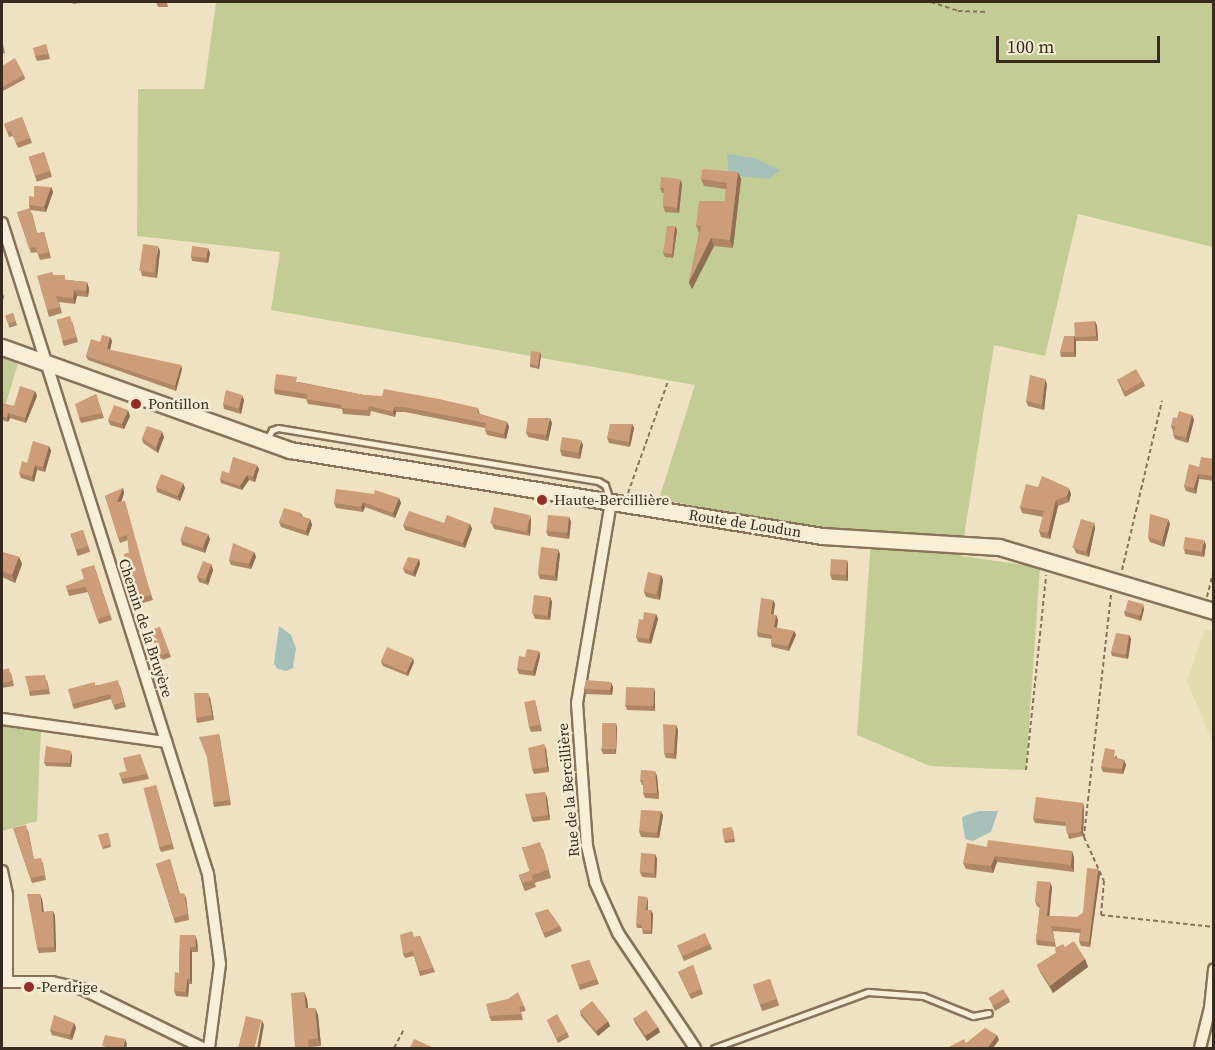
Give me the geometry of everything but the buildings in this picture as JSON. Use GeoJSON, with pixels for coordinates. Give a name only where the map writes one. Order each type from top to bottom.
{"type":"FeatureCollection","features":[{"type":"Feature","properties":{"kind":"main road","name":"Route de Loudun"},"geometry":{"type":"LineString","coordinates":[[2,347],[266,443],[321,456],[855,540],[978,544],[1048,560],[1209,610]]}},
{"type":"Feature","properties":{"kind":"street","name":"Chemin de la Bruyère"},"geometry":{"type":"LineString","coordinates":[[2,223],[215,902],[219,982],[209,1048]]}},
{"type":"Feature","properties":{"kind":"street","name":"Rue de la Bercillière"},"geometry":{"type":"LineString","coordinates":[[617,503],[577,703],[587,846],[595,882],[618,933],[695,1048]]}},
{"type":"Feature","properties":{"kind":"street"},"geometry":{"type":"LineString","coordinates":[[2,719],[166,742]]}},
{"type":"Feature","properties":{"kind":"street"},"geometry":{"type":"LineString","coordinates":[[2,871],[7,895],[4,982],[52,982],[82,989],[203,1048]]}},
{"type":"Feature","properties":{"kind":"street"},"geometry":{"type":"LineString","coordinates":[[1200,1048],[1210,1008],[1214,969]]}},
{"type":"Feature","properties":{"kind":"lane"},"geometry":{"type":"LineString","coordinates":[[714,1048],[868,992],[923,996],[973,1016],[989,1013]]}},
{"type":"Feature","properties":{"kind":"path"},"geometry":{"type":"LineString","coordinates":[[931,2],[958,11],[987,12]]}},
{"type":"Feature","properties":{"kind":"path"},"geometry":{"type":"LineString","coordinates":[[617,503],[668,381]]}},
{"type":"Feature","properties":{"kind":"path"},"geometry":{"type":"LineString","coordinates":[[1162,401],[1116,581],[1084,837],[1104,881],[1101,915],[1214,927]]}},
{"type":"Feature","properties":{"kind":"path"},"geometry":{"type":"LineString","coordinates":[[1026,770],[1048,560]]}},
{"type":"Feature","properties":{"kind":"path"},"geometry":{"type":"LineString","coordinates":[[1209,610],[1214,568]]}},
{"type":"Feature","properties":{"kind":"path"},"geometry":{"type":"LineString","coordinates":[[394,1048],[404,1029]]}},
{"type":"Feature","properties":{"kind":"shaded area"},"geometry":{"type":"Polygon","coordinates":[[[1205,629],[1213,632],[1213,744],[1187,681],[1205,629]]]}},
{"type":"Feature","properties":{"kind":"green space"},"geometry":{"type":"Polygon","coordinates":[[[216,2],[1213,2],[1213,247],[1078,214],[1045,356],[994,345],[961,556],[1040,567],[1026,770],[930,766],[857,735],[871,541],[659,499],[695,385],[271,310],[280,252],[137,236],[138,89],[204,89],[216,2]]]}},
{"type":"Feature","properties":{"kind":"green space"},"geometry":{"type":"Polygon","coordinates":[[[2,357],[18,364],[2,416],[2,357]]]}},
{"type":"Feature","properties":{"kind":"green space"},"geometry":{"type":"Polygon","coordinates":[[[2,723],[41,729],[37,821],[2,831],[2,723]]]}},
{"type":"Feature","properties":{"kind":"water"},"geometry":{"type":"Polygon","coordinates":[[[727,154],[754,158],[780,170],[769,179],[729,175],[727,154]]]}},
{"type":"Feature","properties":{"kind":"water"},"geometry":{"type":"Polygon","coordinates":[[[279,626],[291,635],[296,648],[293,668],[286,671],[278,669],[274,664],[279,626]]]}},
{"type":"Feature","properties":{"kind":"water"},"geometry":{"type":"Polygon","coordinates":[[[979,811],[998,811],[991,832],[973,841],[965,839],[962,817],[979,811]]]}},
{"type":"Feature","properties":{"kind":"place","name":"Pontillon"},"geometry":{"type":"Point","coordinates":[136,404]}},
{"type":"Feature","properties":{"kind":"place","name":"Haute-Bercillière"},"geometry":{"type":"Point","coordinates":[542,500]}},
{"type":"Feature","properties":{"kind":"place","name":"Perdrige"},"geometry":{"type":"Point","coordinates":[29,987]}}]}
